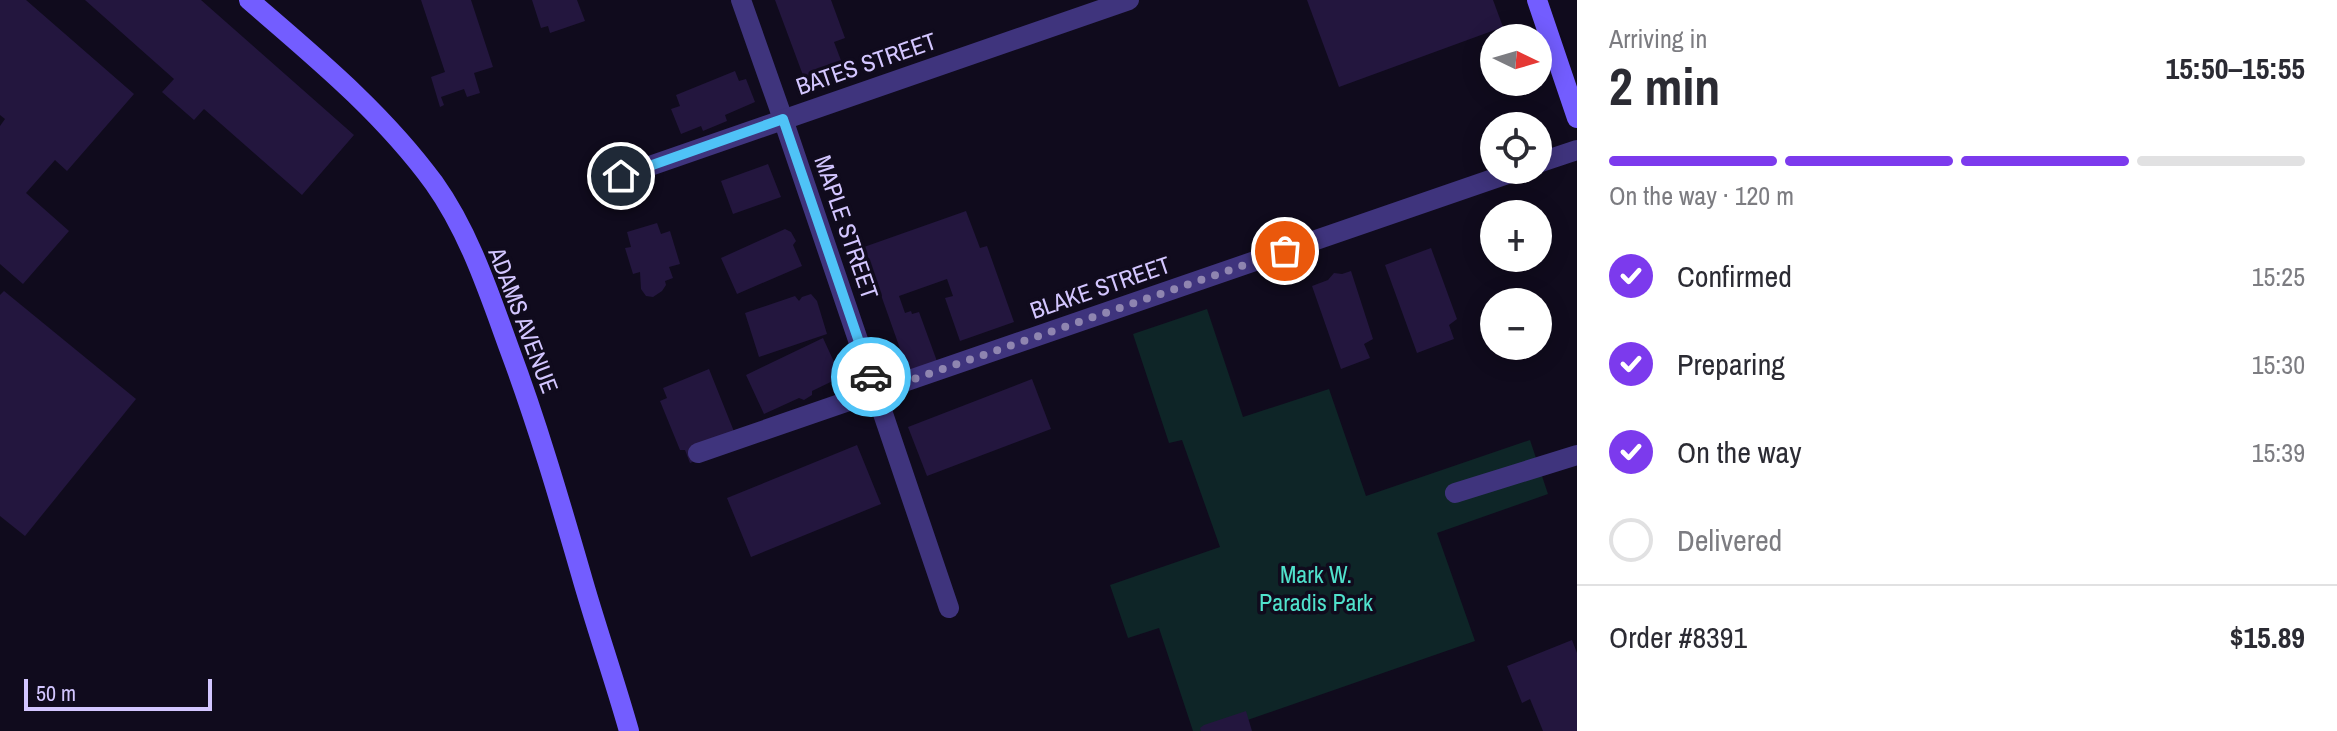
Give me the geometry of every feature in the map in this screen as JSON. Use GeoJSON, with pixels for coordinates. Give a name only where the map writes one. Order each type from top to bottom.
{"type":"FeatureCollection","features":[{"type":"Feature","properties":{"kind":"street","name":"ADAMS AVENUE"},"geometry":{"type":"LineString","coordinates":[[249,0],[327,67],[381,119],[435,186],[456,220],[488,291],[525,390],[629,731]]}},
{"type":"Feature","properties":{"kind":"street","name":"MAPLE STREET"},"geometry":{"type":"LineString","coordinates":[[741,0],[949,608]]}},
{"type":"Feature","properties":{"kind":"street","name":"BATES STREET"},"geometry":{"type":"LineString","coordinates":[[621,176],[1129,0]]}},
{"type":"Feature","properties":{"kind":"street"},"geometry":{"type":"LineString","coordinates":[[1537,0],[1577,118]]}},
{"type":"Feature","properties":{"kind":"street"},"geometry":{"type":"LineString","coordinates":[[1552,158],[1577,150]]}},
{"type":"Feature","properties":{"kind":"street","name":"BLAKE STREET"},"geometry":{"type":"LineString","coordinates":[[698,453],[1480,183]]}},
{"type":"Feature","properties":{"kind":"street"},"geometry":{"type":"LineString","coordinates":[[1455,493],[1577,455]]}},
{"type":"Feature","properties":{"kind":"green space","name":"Mark W. Paradis Park"},"geometry":{"type":"Polygon","coordinates":[[[1207,309],[1243,417],[1329,389],[1366,496],[1530,440],[1548,494],[1437,533],[1475,641],[1216,731],[1193,731],[1159,628],[1128,638],[1110,585],[1220,547],[1182,440],[1169,443],[1133,334],[1207,309]]]}},
{"type":"Feature","properties":{"kind":"building"},"geometry":{"type":"Polygon","coordinates":[[[0,0],[26,0],[134,94],[67,171],[55,160],[26,193],[69,231],[23,284],[0,264],[0,126],[5,119],[0,115],[0,0]]]}},
{"type":"Feature","properties":{"kind":"building"},"geometry":{"type":"Polygon","coordinates":[[[85,0],[201,0],[354,135],[302,195],[204,109],[194,120],[162,92],[174,79],[85,0]]]}},
{"type":"Feature","properties":{"kind":"building"},"geometry":{"type":"Polygon","coordinates":[[[421,0],[471,0],[493,67],[474,73],[480,93],[467,97],[464,89],[441,97],[444,105],[440,107],[431,77],[445,72],[421,0]]]}},
{"type":"Feature","properties":{"kind":"building"},"geometry":{"type":"Polygon","coordinates":[[[532,0],[577,0],[585,21],[550,33],[548,26],[541,28],[532,0]]]}},
{"type":"Feature","properties":{"kind":"building"},"geometry":{"type":"Polygon","coordinates":[[[775,0],[831,0],[845,38],[834,42],[845,71],[807,86],[775,0]]]}},
{"type":"Feature","properties":{"kind":"building"},"geometry":{"type":"Polygon","coordinates":[[[1307,0],[1493,0],[1502,24],[1480,24],[1480,35],[1339,87],[1307,0]]]}},
{"type":"Feature","properties":{"kind":"building"},"geometry":{"type":"Polygon","coordinates":[[[735,71],[739,81],[746,79],[755,102],[725,115],[727,121],[703,131],[701,126],[681,134],[671,109],[680,106],[676,95],[735,71]]]}},
{"type":"Feature","properties":{"kind":"building"},"geometry":{"type":"Polygon","coordinates":[[[768,164],[781,197],[733,214],[721,181],[768,164]]]}},
{"type":"Feature","properties":{"kind":"building"},"geometry":{"type":"Polygon","coordinates":[[[966,211],[980,248],[987,246],[1014,322],[960,341],[945,298],[953,296],[947,279],[899,296],[905,313],[919,312],[938,364],[909,374],[864,247],[966,211]]]}},
{"type":"Feature","properties":{"kind":"building"},"geometry":{"type":"Polygon","coordinates":[[[657,223],[661,234],[670,231],[680,264],[669,267],[673,278],[665,281],[662,291],[653,297],[646,296],[641,289],[640,272],[633,274],[625,248],[631,247],[627,232],[657,223]]]}},
{"type":"Feature","properties":{"kind":"building"},"geometry":{"type":"Polygon","coordinates":[[[785,229],[796,241],[793,245],[802,266],[737,294],[721,258],[785,229]]]}},
{"type":"Feature","properties":{"kind":"building"},"geometry":{"type":"Polygon","coordinates":[[[1431,248],[1457,319],[1449,325],[1454,339],[1417,353],[1385,265],[1431,248]]]}},
{"type":"Feature","properties":{"kind":"building"},"geometry":{"type":"Polygon","coordinates":[[[1351,271],[1373,339],[1364,344],[1370,358],[1341,369],[1312,286],[1328,280],[1334,273],[1351,271]]]}},
{"type":"Feature","properties":{"kind":"building"},"geometry":{"type":"Polygon","coordinates":[[[4,291],[136,399],[25,536],[0,516],[0,295],[4,291]]]}},
{"type":"Feature","properties":{"kind":"building"},"geometry":{"type":"Polygon","coordinates":[[[811,294],[817,301],[827,334],[759,357],[745,313],[795,296],[799,301],[811,294]]]}},
{"type":"Feature","properties":{"kind":"building"},"geometry":{"type":"Polygon","coordinates":[[[823,338],[841,377],[812,391],[812,395],[804,400],[799,398],[764,414],[746,375],[823,338]]]}},
{"type":"Feature","properties":{"kind":"building"},"geometry":{"type":"Polygon","coordinates":[[[709,369],[739,444],[690,463],[685,450],[680,450],[660,401],[667,398],[663,388],[709,369]]]}},
{"type":"Feature","properties":{"kind":"building"},"geometry":{"type":"Polygon","coordinates":[[[1032,379],[1051,429],[927,476],[908,427],[1032,379]]]}},
{"type":"Feature","properties":{"kind":"building"},"geometry":{"type":"Polygon","coordinates":[[[857,445],[881,504],[751,557],[727,498],[857,445]]]}},
{"type":"Feature","properties":{"kind":"building"},"geometry":{"type":"Polygon","coordinates":[[[1572,640],[1577,653],[1577,731],[1543,731],[1530,699],[1522,703],[1507,666],[1572,640]]]}},
{"type":"Feature","properties":{"kind":"building"},"geometry":{"type":"Polygon","coordinates":[[[1246,711],[1252,731],[1201,731],[1204,725],[1246,711]]]}},
{"type":"Feature","properties":{"kind":"way so far"},"geometry":{"type":"LineString","coordinates":[[871,377],[876,392],[1285,251]]}},
{"type":"Feature","properties":{"kind":"route"},"geometry":{"type":"LineString","coordinates":[[621,176],[783,119],[871,377]]}}]}
